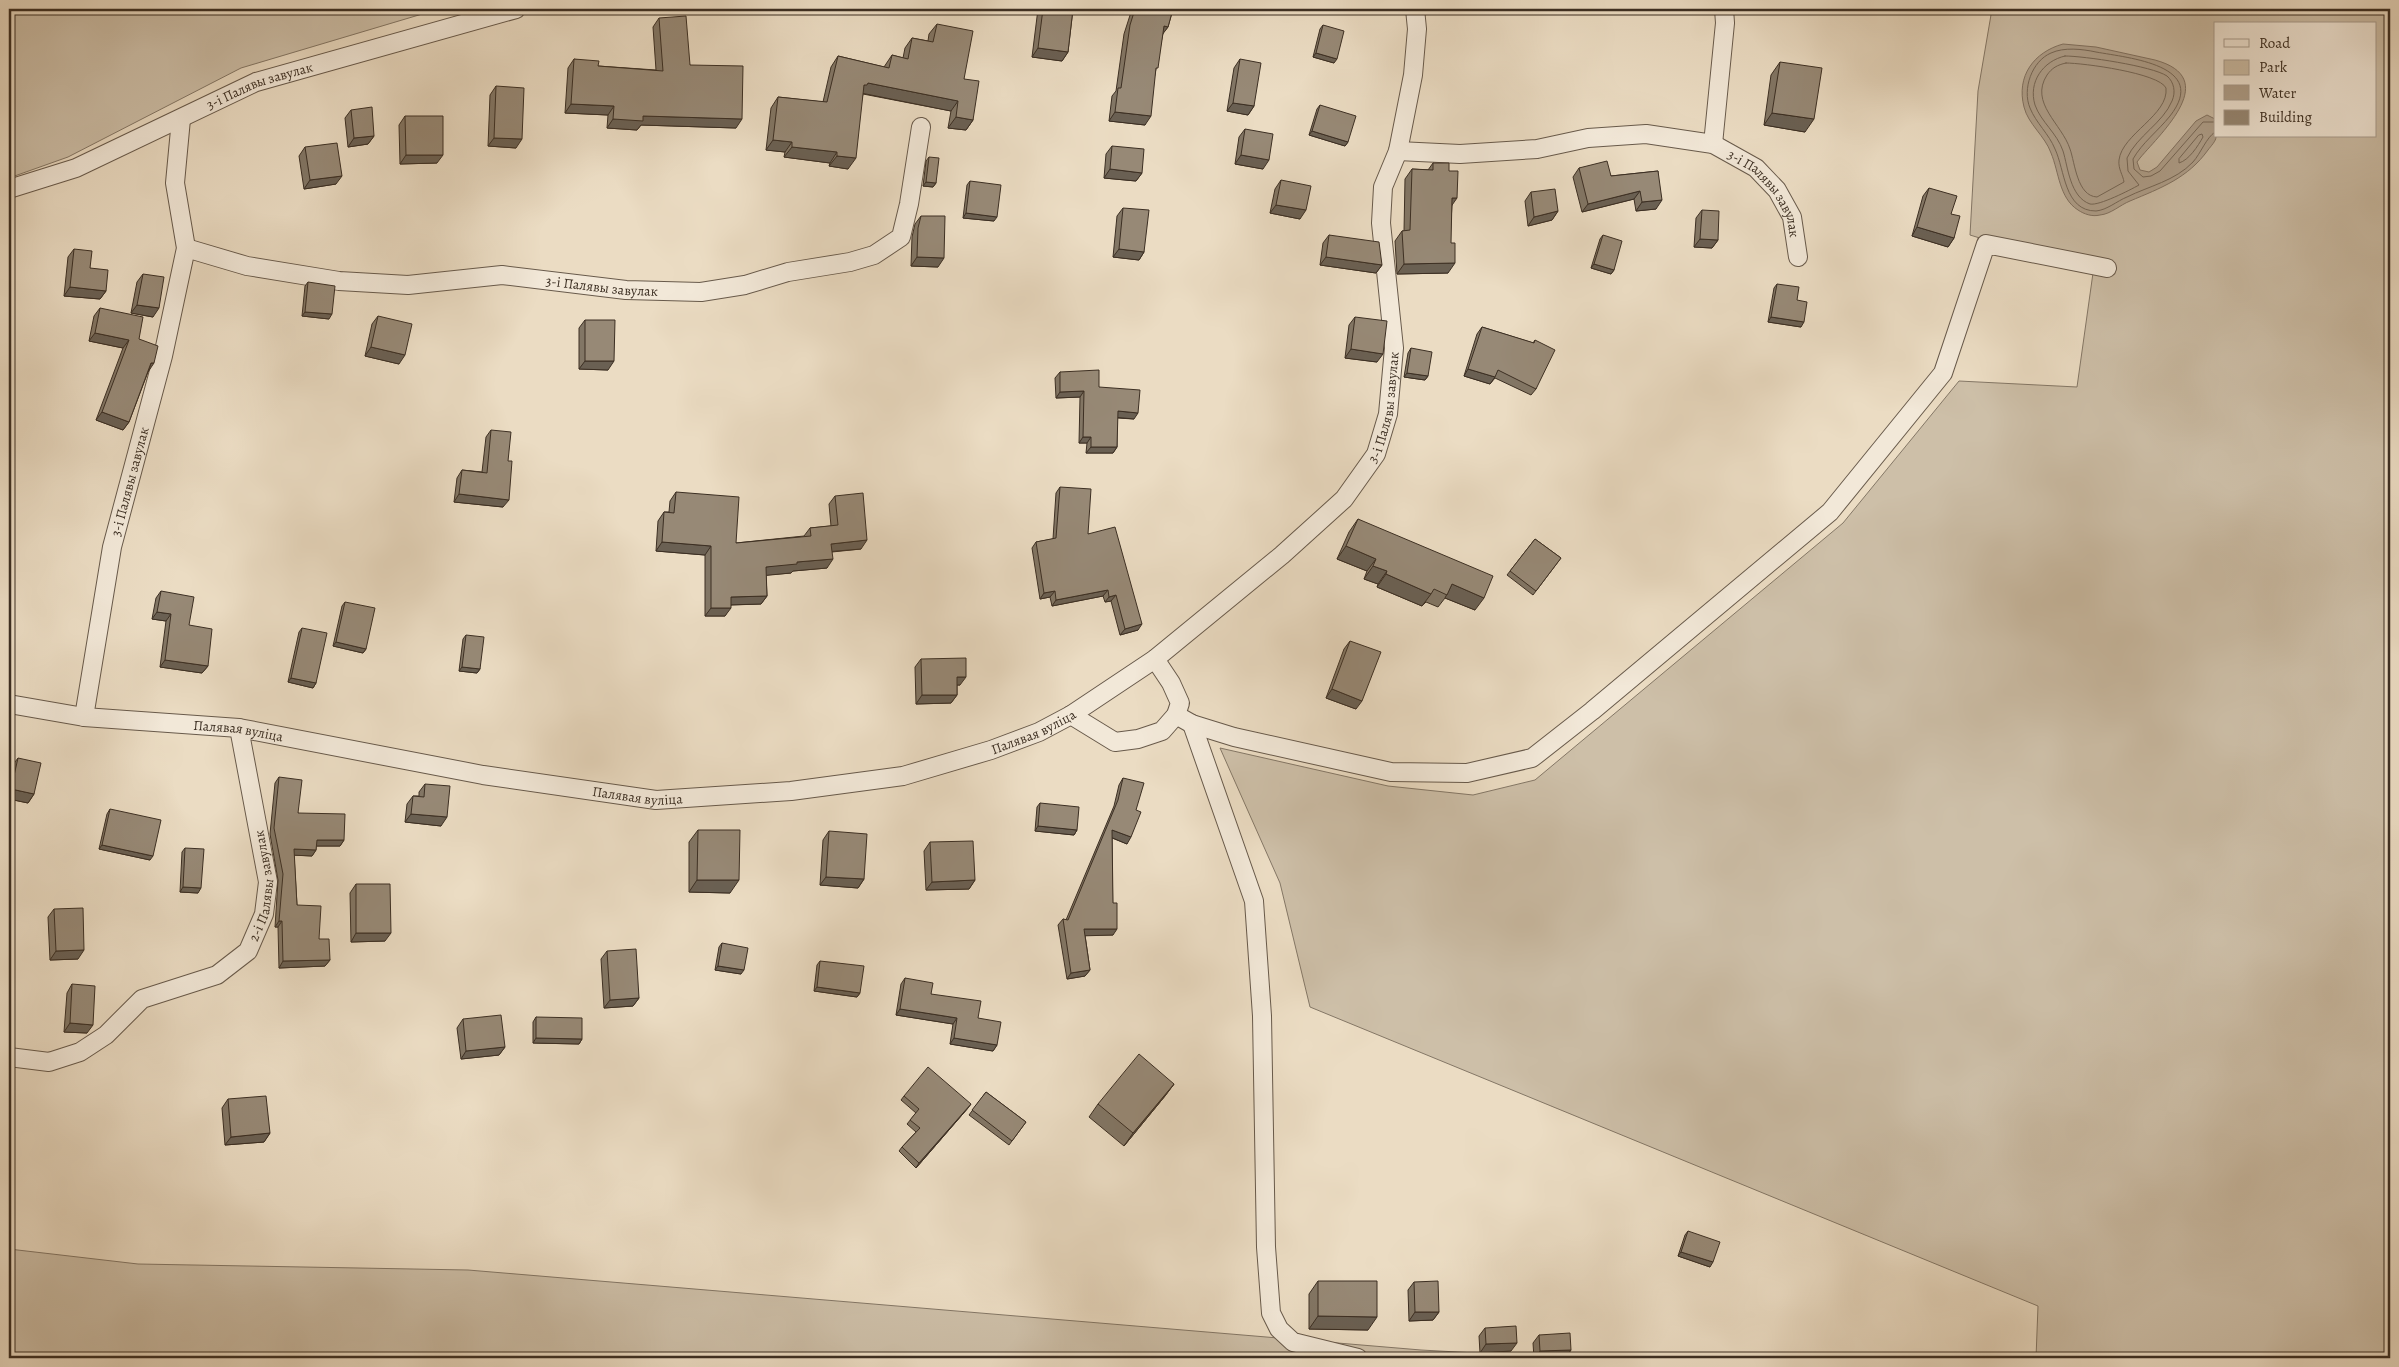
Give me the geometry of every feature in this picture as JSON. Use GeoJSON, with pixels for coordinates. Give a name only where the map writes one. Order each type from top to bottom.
{"type":"FeatureCollection","features":[{"type":"Feature","properties":{"kind":"street","name":"3-і Палявы завулак"},"geometry":{"type":"LineString","coordinates":[[9,189],[76,168],[256,82],[516,9]]}},
{"type":"Feature","properties":{"kind":"street","name":"3-і Палявы завулак"},"geometry":{"type":"LineString","coordinates":[[1223,602],[1282,555],[1344,499],[1376,454],[1388,414],[1394,348],[1381,223],[1383,187],[1398,152],[1412,75],[1417,29],[1415,9]]}},
{"type":"Feature","properties":{"kind":"street","name":"3-і Палявы завулак"},"geometry":{"type":"LineString","coordinates":[[1713,144],[1725,23],[1724,9]]}},
{"type":"Feature","properties":{"kind":"street","name":"3-і Палявы завулак"},"geometry":{"type":"LineString","coordinates":[[84,717],[112,547],[164,356],[186,248],[175,183],[181,119]]}},
{"type":"Feature","properties":{"kind":"street","name":"3-і Палявы завулак"},"geometry":{"type":"LineString","coordinates":[[186,248],[247,266],[339,280],[408,285],[502,275],[626,290],[701,292],[745,285],[788,272],[850,262],[874,254],[901,237],[909,204],[920,127]]}},
{"type":"Feature","properties":{"kind":"street","name":"3-і Палявы завулак"},"geometry":{"type":"LineString","coordinates":[[1398,152],[1460,154],[1537,149],[1588,138],[1646,134],[1713,144],[1756,168],[1777,190],[1792,217],[1798,256]]}},
{"type":"Feature","properties":{"kind":"street"},"geometry":{"type":"LineString","coordinates":[[1176,715],[1192,724],[1234,737],[1391,772],[1467,773],[1532,758],[1592,711],[1830,512],[1943,373],[1986,244],[2107,268]]}},
{"type":"Feature","properties":{"kind":"street","name":"Палявая вуліца"},"geometry":{"type":"LineString","coordinates":[[9,704],[84,717],[239,728],[483,775],[656,800],[791,791],[903,776],[991,750],[1038,732],[1070,715],[1155,659],[1223,602]]}},
{"type":"Feature","properties":{"kind":"street"},"geometry":{"type":"LineString","coordinates":[[1070,715],[1115,742],[1138,739],[1162,731],[1176,715],[1180,703],[1171,682],[1155,659]]}},
{"type":"Feature","properties":{"kind":"street"},"geometry":{"type":"LineString","coordinates":[[1192,724],[1254,901],[1262,1016],[1266,1247],[1271,1313],[1279,1329],[1293,1342],[1358,1358]]}},
{"type":"Feature","properties":{"kind":"street","name":"2-і Палявы завулак"},"geometry":{"type":"LineString","coordinates":[[9,1058],[49,1062],[80,1052],[106,1035],[142,999],[217,975],[248,951],[264,914],[268,882],[239,728]]}},
{"type":"Feature","properties":{"kind":"green space"},"geometry":{"type":"Polygon","coordinates":[[[9,9],[439,9],[241,68],[68,157],[9,178],[9,9]]]}},
{"type":"Feature","properties":{"kind":"green space"},"geometry":{"type":"Polygon","coordinates":[[[1992,9],[2390,9],[2390,1358],[2036,1358],[2038,1306],[1310,1007],[1280,883],[1220,748],[1388,786],[1473,795],[1535,780],[1843,523],[1959,381],[2077,387],[2093,273],[1970,235],[1978,91],[1992,9]]]}},
{"type":"Feature","properties":{"kind":"green space"},"geometry":{"type":"Polygon","coordinates":[[[9,1249],[138,1264],[468,1270],[1421,1350],[1567,1358],[9,1358],[9,1249]]]}},
{"type":"Feature","properties":{"kind":"water"},"geometry":{"type":"Polygon","coordinates":[[[2063,44],[2096,47],[2155,60],[2174,68],[2184,79],[2185,92],[2181,106],[2161,134],[2137,162],[2140,170],[2149,172],[2157,167],[2196,121],[2207,115],[2214,118],[2214,138],[2216,139],[2192,168],[2163,187],[2104,214],[2097,216],[2085,214],[2072,205],[2063,192],[2051,153],[2024,107],[2022,96],[2025,76],[2036,59],[2063,44]]]}},
{"type":"Feature","properties":{"kind":"building"},"geometry":{"type":"Polygon","coordinates":[[[1043,9],[1073,9],[1068,52],[1038,48],[1043,9]]]}},
{"type":"Feature","properties":{"kind":"building"},"geometry":{"type":"Polygon","coordinates":[[[1135,9],[1173,9],[1168,27],[1164,26],[1158,68],[1156,68],[1151,116],[1115,112],[1118,88],[1121,88],[1130,25],[1135,9]]]}},
{"type":"Feature","properties":{"kind":"building"},"geometry":{"type":"Polygon","coordinates":[[[686,16],[690,65],[743,66],[742,119],[643,116],[643,121],[613,119],[614,106],[571,104],[574,59],[599,61],[598,66],[663,71],[659,18],[686,16]]]}},
{"type":"Feature","properties":{"kind":"building"},"geometry":{"type":"Polygon","coordinates":[[[937,24],[973,31],[964,79],[979,81],[973,120],[956,117],[958,101],[868,83],[864,85],[856,158],[837,156],[837,152],[792,147],[792,142],[773,140],[778,97],[827,102],[838,56],[889,68],[892,55],[908,59],[912,38],[933,42],[937,24]]]}},
{"type":"Feature","properties":{"kind":"building"},"geometry":{"type":"Polygon","coordinates":[[[1323,25],[1344,31],[1337,59],[1316,53],[1323,25]]]}},
{"type":"Feature","properties":{"kind":"building"},"geometry":{"type":"Polygon","coordinates":[[[1240,59],[1261,63],[1254,106],[1233,103],[1240,59]]]}},
{"type":"Feature","properties":{"kind":"building"},"geometry":{"type":"Polygon","coordinates":[[[1780,62],[1822,68],[1814,119],[1772,113],[1780,62]]]}},
{"type":"Feature","properties":{"kind":"building"},"geometry":{"type":"Polygon","coordinates":[[[496,86],[524,88],[522,139],[494,138],[496,86]]]}},
{"type":"Feature","properties":{"kind":"building"},"geometry":{"type":"Polygon","coordinates":[[[1320,105],[1356,116],[1348,142],[1312,131],[1320,105]]]}},
{"type":"Feature","properties":{"kind":"building"},"geometry":{"type":"Polygon","coordinates":[[[372,107],[374,136],[354,138],[351,110],[372,107]]]}},
{"type":"Feature","properties":{"kind":"building"},"geometry":{"type":"Polygon","coordinates":[[[405,116],[443,116],[443,155],[406,155],[405,116]]]}},
{"type":"Feature","properties":{"kind":"building"},"geometry":{"type":"Polygon","coordinates":[[[1245,129],[1273,134],[1269,160],[1241,155],[1245,129]]]}},
{"type":"Feature","properties":{"kind":"building"},"geometry":{"type":"Polygon","coordinates":[[[337,143],[342,176],[310,180],[305,147],[337,143]]]}},
{"type":"Feature","properties":{"kind":"building"},"geometry":{"type":"Polygon","coordinates":[[[1112,146],[1144,149],[1142,173],[1110,169],[1112,146]]]}},
{"type":"Feature","properties":{"kind":"building"},"geometry":{"type":"Polygon","coordinates":[[[929,157],[939,158],[936,183],[926,182],[929,157]]]}},
{"type":"Feature","properties":{"kind":"building"},"geometry":{"type":"Polygon","coordinates":[[[1607,161],[1611,176],[1658,171],[1662,200],[1642,202],[1640,191],[1588,204],[1579,168],[1607,161]]]}},
{"type":"Feature","properties":{"kind":"building"},"geometry":{"type":"Polygon","coordinates":[[[1433,163],[1449,163],[1449,171],[1458,171],[1457,198],[1452,198],[1451,243],[1455,243],[1455,263],[1404,264],[1402,231],[1410,230],[1412,169],[1433,170],[1433,163]]]}},
{"type":"Feature","properties":{"kind":"building"},"geometry":{"type":"Polygon","coordinates":[[[1281,180],[1311,186],[1306,210],[1276,205],[1281,180]]]}},
{"type":"Feature","properties":{"kind":"building"},"geometry":{"type":"Polygon","coordinates":[[[970,181],[1001,185],[997,217],[966,213],[970,181]]]}},
{"type":"Feature","properties":{"kind":"building"},"geometry":{"type":"Polygon","coordinates":[[[1929,188],[1957,196],[1951,214],[1960,216],[1954,238],[1917,227],[1929,188]]]}},
{"type":"Feature","properties":{"kind":"building"},"geometry":{"type":"Polygon","coordinates":[[[1555,189],[1558,211],[1534,217],[1531,192],[1555,189]]]}},
{"type":"Feature","properties":{"kind":"building"},"geometry":{"type":"Polygon","coordinates":[[[1123,208],[1149,210],[1144,252],[1119,249],[1123,208]]]}},
{"type":"Feature","properties":{"kind":"building"},"geometry":{"type":"Polygon","coordinates":[[[1702,210],[1719,211],[1718,240],[1700,239],[1702,210]]]}},
{"type":"Feature","properties":{"kind":"building"},"geometry":{"type":"Polygon","coordinates":[[[921,216],[945,216],[944,258],[917,257],[918,228],[921,216]]]}},
{"type":"Feature","properties":{"kind":"building"},"geometry":{"type":"Polygon","coordinates":[[[1329,235],[1379,242],[1382,265],[1326,257],[1329,235]]]}},
{"type":"Feature","properties":{"kind":"building"},"geometry":{"type":"Polygon","coordinates":[[[1603,235],[1622,241],[1614,270],[1594,264],[1603,235]]]}},
{"type":"Feature","properties":{"kind":"building"},"geometry":{"type":"Polygon","coordinates":[[[74,249],[92,251],[90,268],[108,270],[106,291],[70,287],[74,249]]]}},
{"type":"Feature","properties":{"kind":"building"},"geometry":{"type":"Polygon","coordinates":[[[143,274],[164,277],[159,308],[137,305],[143,274]]]}},
{"type":"Feature","properties":{"kind":"building"},"geometry":{"type":"Polygon","coordinates":[[[308,282],[335,286],[332,314],[305,312],[308,282]]]}},
{"type":"Feature","properties":{"kind":"building"},"geometry":{"type":"Polygon","coordinates":[[[1777,284],[1799,287],[1797,300],[1807,302],[1804,322],[1771,317],[1777,284]]]}},
{"type":"Feature","properties":{"kind":"building"},"geometry":{"type":"Polygon","coordinates":[[[100,308],[143,317],[139,339],[158,346],[154,363],[151,363],[129,422],[102,412],[129,340],[95,333],[100,308]]]}},
{"type":"Feature","properties":{"kind":"building"},"geometry":{"type":"Polygon","coordinates":[[[378,316],[412,324],[405,355],[371,347],[378,316]]]}},
{"type":"Feature","properties":{"kind":"building"},"geometry":{"type":"Polygon","coordinates":[[[1355,317],[1387,321],[1383,354],[1351,349],[1355,317]]]}},
{"type":"Feature","properties":{"kind":"building"},"geometry":{"type":"Polygon","coordinates":[[[585,320],[615,320],[614,361],[585,361],[585,320]]]}},
{"type":"Feature","properties":{"kind":"building"},"geometry":{"type":"Polygon","coordinates":[[[1482,327],[1534,343],[1535,340],[1555,350],[1536,389],[1498,370],[1495,377],[1468,369],[1482,327]]]}},
{"type":"Feature","properties":{"kind":"building"},"geometry":{"type":"Polygon","coordinates":[[[1411,348],[1432,352],[1428,376],[1407,373],[1411,348]]]}},
{"type":"Feature","properties":{"kind":"building"},"geometry":{"type":"Polygon","coordinates":[[[1099,370],[1099,387],[1140,390],[1138,413],[1118,411],[1117,447],[1091,447],[1091,437],[1083,437],[1084,391],[1060,392],[1060,372],[1099,370]]]}},
{"type":"Feature","properties":{"kind":"building"},"geometry":{"type":"Polygon","coordinates":[[[491,430],[511,432],[508,461],[512,461],[509,500],[459,494],[462,470],[487,473],[491,430]]]}},
{"type":"Feature","properties":{"kind":"building"},"geometry":{"type":"Polygon","coordinates":[[[1060,487],[1091,489],[1088,534],[1115,527],[1142,624],[1125,629],[1116,595],[1109,597],[1108,590],[1056,600],[1055,591],[1044,593],[1036,542],[1056,538],[1060,487]]]}},
{"type":"Feature","properties":{"kind":"building"},"geometry":{"type":"Polygon","coordinates":[[[676,492],[739,497],[736,543],[811,536],[810,528],[838,525],[835,496],[863,493],[867,540],[831,544],[833,559],[766,567],[767,596],[731,597],[731,608],[711,608],[711,546],[662,542],[664,512],[674,513],[676,492]]]}},
{"type":"Feature","properties":{"kind":"building"},"geometry":{"type":"Polygon","coordinates":[[[1358,519],[1493,576],[1484,598],[1452,584],[1447,595],[1434,589],[1431,594],[1386,574],[1387,571],[1373,566],[1376,559],[1346,546],[1358,519]]]}},
{"type":"Feature","properties":{"kind":"building"},"geometry":{"type":"Polygon","coordinates":[[[1535,539],[1561,558],[1536,591],[1510,571],[1535,539]]]}},
{"type":"Feature","properties":{"kind":"building"},"geometry":{"type":"Polygon","coordinates":[[[161,591],[194,597],[189,625],[212,629],[208,666],[165,660],[171,614],[157,612],[161,591]]]}},
{"type":"Feature","properties":{"kind":"building"},"geometry":{"type":"Polygon","coordinates":[[[345,602],[375,608],[366,649],[336,642],[345,602]]]}},
{"type":"Feature","properties":{"kind":"building"},"geometry":{"type":"Polygon","coordinates":[[[302,628],[327,633],[316,683],[291,678],[302,628]]]}},
{"type":"Feature","properties":{"kind":"building"},"geometry":{"type":"Polygon","coordinates":[[[466,635],[484,637],[480,669],[462,667],[466,635]]]}},
{"type":"Feature","properties":{"kind":"building"},"geometry":{"type":"Polygon","coordinates":[[[1350,641],[1381,652],[1362,701],[1332,689],[1350,641]]]}},
{"type":"Feature","properties":{"kind":"building"},"geometry":{"type":"Polygon","coordinates":[[[966,658],[966,677],[957,677],[957,695],[922,695],[921,659],[966,658]]]}},
{"type":"Feature","properties":{"kind":"building"},"geometry":{"type":"Polygon","coordinates":[[[18,758],[41,763],[34,794],[11,789],[18,758]]]}},
{"type":"Feature","properties":{"kind":"building"},"geometry":{"type":"Polygon","coordinates":[[[279,777],[302,780],[298,813],[345,814],[344,840],[317,840],[316,850],[294,849],[297,905],[321,906],[319,939],[329,939],[330,960],[283,961],[282,921],[279,921],[283,874],[274,828],[279,777]]]}},
{"type":"Feature","properties":{"kind":"building"},"geometry":{"type":"Polygon","coordinates":[[[1123,778],[1144,783],[1136,810],[1141,812],[1131,837],[1112,830],[1113,903],[1117,903],[1117,929],[1084,929],[1090,970],[1071,973],[1063,919],[1068,920],[1118,800],[1123,778]]]}},
{"type":"Feature","properties":{"kind":"building"},"geometry":{"type":"Polygon","coordinates":[[[425,784],[450,786],[447,817],[411,814],[413,796],[424,797],[425,784]]]}},
{"type":"Feature","properties":{"kind":"building"},"geometry":{"type":"Polygon","coordinates":[[[1040,803],[1079,807],[1077,830],[1038,826],[1040,803]]]}},
{"type":"Feature","properties":{"kind":"building"},"geometry":{"type":"Polygon","coordinates":[[[110,809],[161,820],[153,856],[102,845],[110,809]]]}},
{"type":"Feature","properties":{"kind":"building"},"geometry":{"type":"Polygon","coordinates":[[[698,830],[740,830],[739,880],[697,880],[698,830]]]}},
{"type":"Feature","properties":{"kind":"building"},"geometry":{"type":"Polygon","coordinates":[[[829,831],[867,834],[864,879],[826,877],[829,831]]]}},
{"type":"Feature","properties":{"kind":"building"},"geometry":{"type":"Polygon","coordinates":[[[973,841],[975,880],[932,882],[930,842],[973,841]]]}},
{"type":"Feature","properties":{"kind":"building"},"geometry":{"type":"Polygon","coordinates":[[[185,848],[204,849],[201,888],[183,887],[185,848]]]}},
{"type":"Feature","properties":{"kind":"building"},"geometry":{"type":"Polygon","coordinates":[[[356,884],[390,884],[391,933],[356,933],[356,884]]]}},
{"type":"Feature","properties":{"kind":"building"},"geometry":{"type":"Polygon","coordinates":[[[83,908],[84,950],[56,951],[54,909],[83,908]]]}},
{"type":"Feature","properties":{"kind":"building"},"geometry":{"type":"Polygon","coordinates":[[[722,943],[748,948],[744,970],[718,966],[722,943]]]}},
{"type":"Feature","properties":{"kind":"building"},"geometry":{"type":"Polygon","coordinates":[[[636,949],[639,998],[610,1000],[607,951],[636,949]]]}},
{"type":"Feature","properties":{"kind":"building"},"geometry":{"type":"Polygon","coordinates":[[[820,961],[864,966],[860,993],[817,987],[820,961]]]}},
{"type":"Feature","properties":{"kind":"building"},"geometry":{"type":"Polygon","coordinates":[[[905,978],[933,983],[931,994],[981,1001],[978,1018],[1001,1022],[997,1045],[954,1038],[957,1018],[900,1009],[905,978]]]}},
{"type":"Feature","properties":{"kind":"building"},"geometry":{"type":"Polygon","coordinates":[[[72,984],[95,986],[93,1025],[70,1023],[72,984]]]}},
{"type":"Feature","properties":{"kind":"building"},"geometry":{"type":"Polygon","coordinates":[[[501,1015],[505,1047],[466,1051],[463,1019],[501,1015]]]}},
{"type":"Feature","properties":{"kind":"building"},"geometry":{"type":"Polygon","coordinates":[[[536,1017],[582,1018],[582,1039],[536,1038],[536,1017]]]}},
{"type":"Feature","properties":{"kind":"building"},"geometry":{"type":"Polygon","coordinates":[[[1139,1054],[1174,1084],[1133,1133],[1098,1104],[1139,1054]]]}},
{"type":"Feature","properties":{"kind":"building"},"geometry":{"type":"Polygon","coordinates":[[[928,1067],[971,1104],[919,1163],[902,1147],[920,1128],[910,1120],[919,1109],[904,1096],[928,1067]]]}},
{"type":"Feature","properties":{"kind":"building"},"geometry":{"type":"Polygon","coordinates":[[[986,1092],[1026,1122],[1012,1141],[972,1110],[986,1092]]]}},
{"type":"Feature","properties":{"kind":"building"},"geometry":{"type":"Polygon","coordinates":[[[266,1096],[270,1133],[231,1137],[228,1099],[266,1096]]]}},
{"type":"Feature","properties":{"kind":"building"},"geometry":{"type":"Polygon","coordinates":[[[1688,1231],[1720,1242],[1713,1262],[1681,1252],[1688,1231]]]}},
{"type":"Feature","properties":{"kind":"building"},"geometry":{"type":"Polygon","coordinates":[[[1318,1281],[1377,1281],[1377,1317],[1318,1316],[1318,1281]]]}},
{"type":"Feature","properties":{"kind":"building"},"geometry":{"type":"Polygon","coordinates":[[[1438,1281],[1439,1312],[1415,1312],[1414,1282],[1438,1281]]]}},
{"type":"Feature","properties":{"kind":"building"},"geometry":{"type":"Polygon","coordinates":[[[1516,1326],[1517,1343],[1486,1344],[1485,1328],[1516,1326]]]}},
{"type":"Feature","properties":{"kind":"building"},"geometry":{"type":"Polygon","coordinates":[[[1570,1333],[1571,1350],[1540,1351],[1539,1335],[1570,1333]]]}}]}
